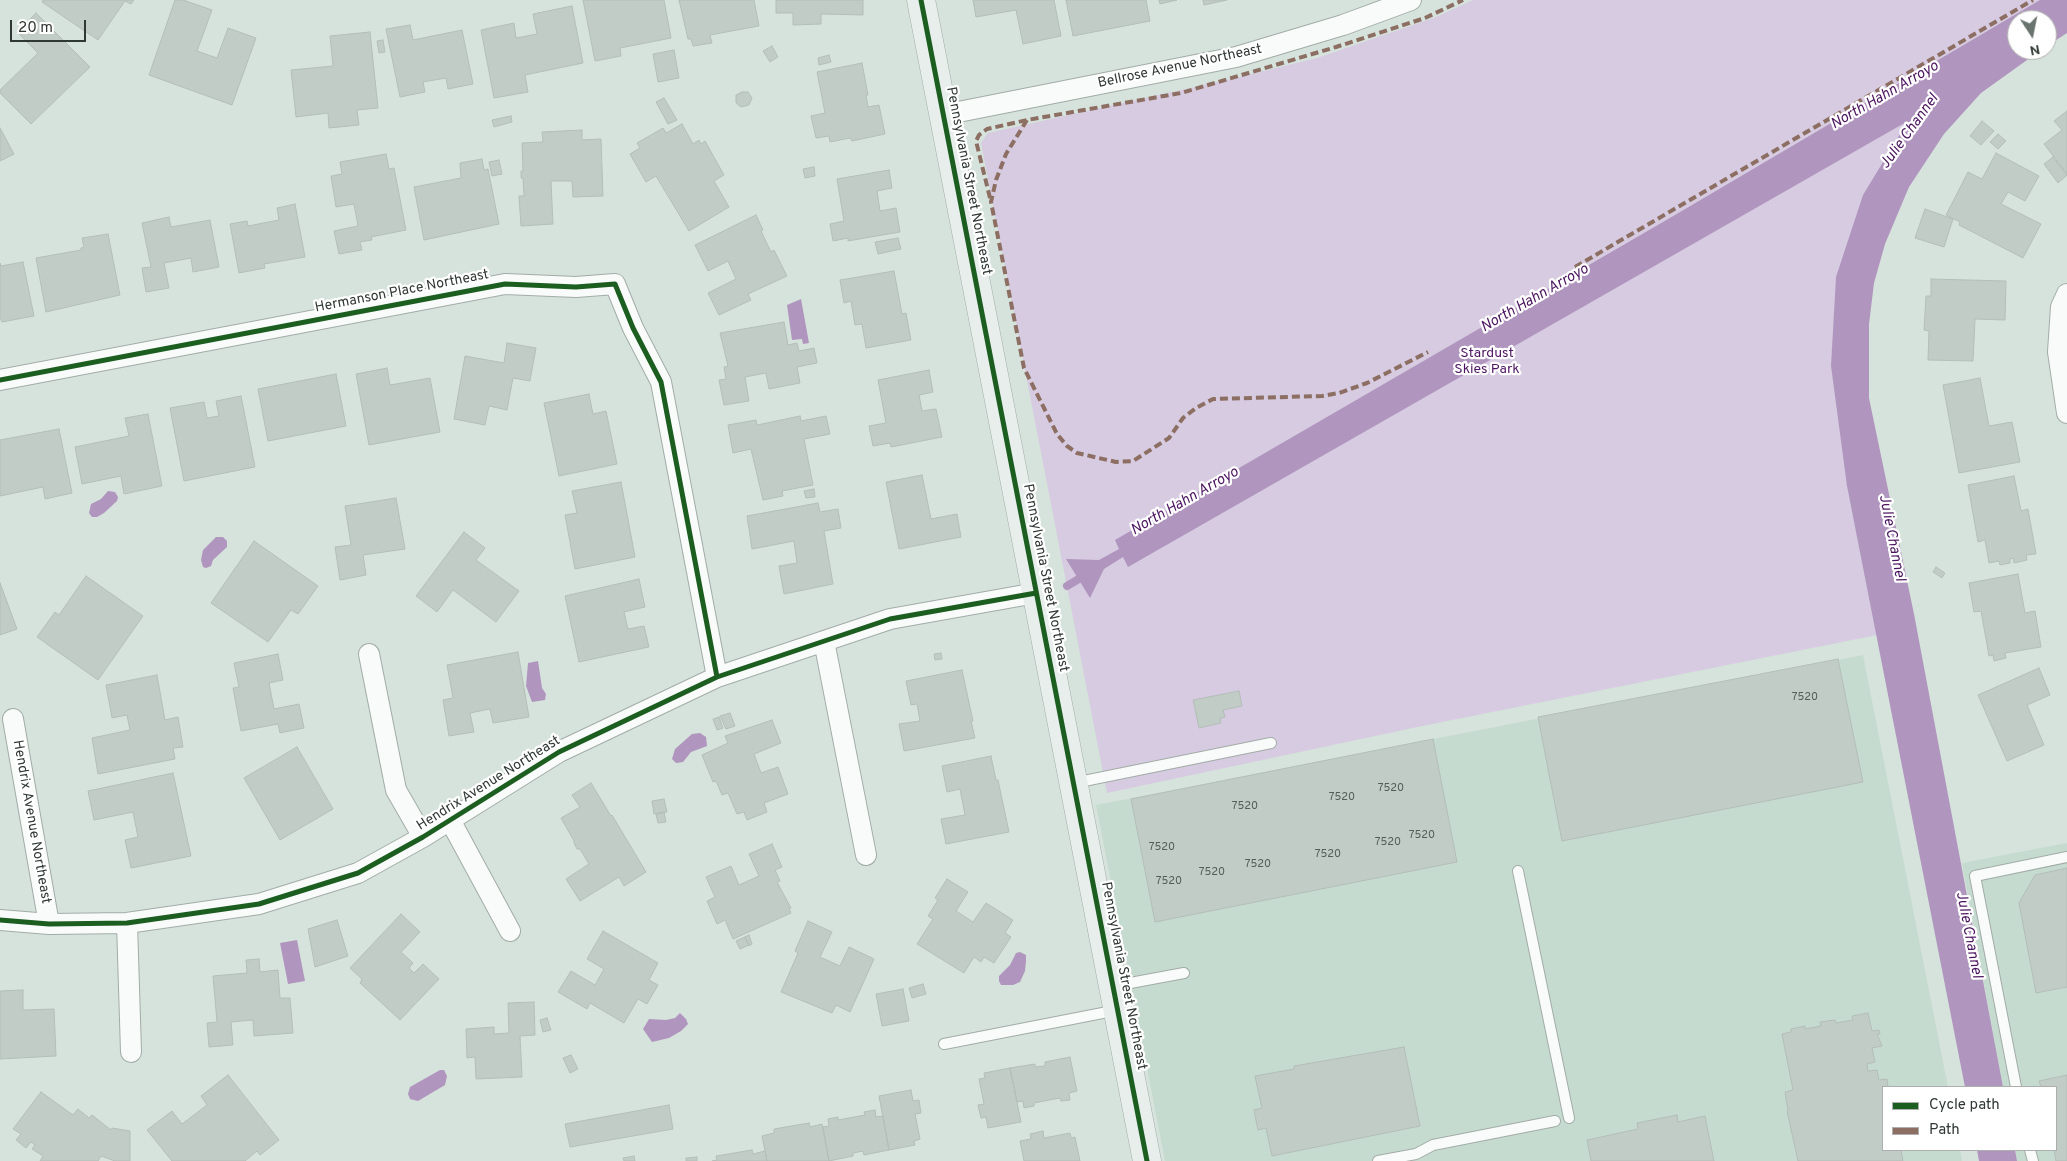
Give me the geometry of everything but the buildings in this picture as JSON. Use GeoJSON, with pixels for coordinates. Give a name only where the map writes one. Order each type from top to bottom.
{"type":"FeatureCollection","features":[{"type":"Feature","properties":{"kind":"street","name":"Pennsylvania Street Northeast"},"geometry":{"type":"LineString","coordinates":[[921,0],[1036,594],[1117,998],[1147,1161]]}},
{"type":"Feature","properties":{"kind":"street","name":"Bellrose Avenue Northeast"},"geometry":{"type":"LineString","coordinates":[[943,115],[1236,57],[1343,26],[1411,0]]}},
{"type":"Feature","properties":{"kind":"street","name":"Hermanson Place Northeast"},"geometry":{"type":"LineString","coordinates":[[0,380],[505,284],[576,287],[615,284],[633,328],[661,382],[717,678]]}},
{"type":"Feature","properties":{"kind":"street"},"geometry":{"type":"LineString","coordinates":[[2067,294],[2061,307],[2058,352],[2067,413]]}},
{"type":"Feature","properties":{"kind":"street","name":"Hendrix Avenue Northeast"},"geometry":{"type":"LineString","coordinates":[[0,920],[49,924],[127,923],[259,904],[358,873],[423,838],[559,752],[717,678],[890,619],[1036,594]]}},
{"type":"Feature","properties":{"kind":"street"},"geometry":{"type":"LineString","coordinates":[[824,641],[866,855]]}},
{"type":"Feature","properties":{"kind":"street","name":"Hendrix Avenue Northeast"},"geometry":{"type":"LineString","coordinates":[[369,654],[396,790],[423,838]]}},
{"type":"Feature","properties":{"kind":"street","name":"Hendrix Avenue Northeast"},"geometry":{"type":"LineString","coordinates":[[13,719],[49,924]]}},
{"type":"Feature","properties":{"kind":"street","name":"Hendrix Avenue Northeast"},"geometry":{"type":"LineString","coordinates":[[450,820],[510,931]]}},
{"type":"Feature","properties":{"kind":"street"},"geometry":{"type":"LineString","coordinates":[[127,923],[131,1052]]}},
{"type":"Feature","properties":{"kind":"lane"},"geometry":{"type":"LineString","coordinates":[[1074,784],[1271,743]]}},
{"type":"Feature","properties":{"kind":"lane"},"geometry":{"type":"LineString","coordinates":[[2016,1086],[1974,876],[2067,857]]}},
{"type":"Feature","properties":{"kind":"lane"},"geometry":{"type":"LineString","coordinates":[[1518,871],[1569,1118]]}},
{"type":"Feature","properties":{"kind":"lane"},"geometry":{"type":"LineString","coordinates":[[944,1044],[1117,998],[1184,973]]}},
{"type":"Feature","properties":{"kind":"lane"},"geometry":{"type":"LineString","coordinates":[[1378,1161],[1416,1158],[1433,1145],[1555,1121]]}},
{"type":"Feature","properties":{"kind":"shaded area"},"geometry":{"type":"Polygon","coordinates":[[[1863,655],[1948,1086],[1882,1086],[1882,1151],[1960,1151],[1962,1161],[1165,1161],[1096,805],[1863,655]]]}},
{"type":"Feature","properties":{"kind":"shaded area"},"geometry":{"type":"Polygon","coordinates":[[[2067,843],[2067,1161],[2017,1161],[2015,1151],[2057,1151],[2057,1086],[2003,1086],[1962,863],[2067,843]]]}},
{"type":"Feature","properties":{"kind":"green space","name":"Stardust Skies Park"},"geometry":{"type":"Polygon","coordinates":[[[1473,0],[2042,0],[2030,10],[2007,10],[2007,31],[1863,195],[1847,486],[1877,635],[1427,725],[1107,793],[981,143],[988,133],[1317,58],[1436,17],[1473,0]]]}},
{"type":"Feature","properties":{"kind":"water"},"geometry":{"type":"Polygon","coordinates":[[[2040,0],[2067,0],[2067,33],[2057,40],[2057,10],[2023,10],[2040,0]]]}},
{"type":"Feature","properties":{"kind":"water","name":"Julie Channel"},"geometry":{"type":"Polygon","coordinates":[[[2007,19],[2007,60],[2027,60],[1981,93],[1944,134],[1909,187],[1885,244],[1874,283],[1869,324],[1869,398],[1914,614],[2003,1086],[1965,1086],[1847,486],[1831,366],[1836,277],[1863,195],[1908,121],[1128,567],[1123,557],[1104,569],[1090,598],[1066,559],[1099,560],[1119,549],[1115,540],[1675,215],[2007,19]]]}},
{"type":"Feature","properties":{"kind":"water"},"geometry":{"type":"Polygon","coordinates":[[[801,299],[809,343],[803,344],[802,339],[792,340],[787,305],[801,299]]]}},
{"type":"Feature","properties":{"kind":"water"},"geometry":{"type":"Polygon","coordinates":[[[108,491],[115,492],[118,497],[117,501],[104,513],[97,517],[92,517],[89,513],[91,504],[101,499],[108,491]]]}},
{"type":"Feature","properties":{"kind":"water"},"geometry":{"type":"Polygon","coordinates":[[[216,537],[223,537],[227,541],[227,547],[213,560],[211,566],[203,567],[201,560],[203,550],[216,537]]]}},
{"type":"Feature","properties":{"kind":"water"},"geometry":{"type":"Polygon","coordinates":[[[538,661],[542,688],[546,694],[545,700],[532,702],[526,686],[528,663],[538,661]]]}},
{"type":"Feature","properties":{"kind":"water"},"geometry":{"type":"Polygon","coordinates":[[[700,733],[706,737],[707,746],[691,752],[683,762],[676,763],[672,759],[675,749],[692,734],[700,733]]]}},
{"type":"Feature","properties":{"kind":"water"},"geometry":{"type":"Polygon","coordinates":[[[297,940],[305,981],[288,984],[280,943],[297,940]]]}},
{"type":"Feature","properties":{"kind":"water"},"geometry":{"type":"Polygon","coordinates":[[[1020,952],[1026,955],[1026,961],[1025,971],[1020,982],[1013,985],[1001,985],[999,976],[1010,965],[1016,953],[1020,952]]]}},
{"type":"Feature","properties":{"kind":"water"},"geometry":{"type":"Polygon","coordinates":[[[680,1013],[688,1024],[669,1038],[652,1042],[643,1029],[649,1019],[666,1020],[675,1018],[680,1013]]]}},
{"type":"Feature","properties":{"kind":"water"},"geometry":{"type":"Polygon","coordinates":[[[440,1070],[444,1070],[447,1076],[445,1085],[418,1101],[410,1099],[408,1094],[410,1087],[440,1070]]]}},
{"type":"Feature","properties":{"kind":"water"},"geometry":{"type":"Polygon","coordinates":[[[1977,1151],[2015,1151],[2017,1161],[1979,1161],[1977,1151]]]}},
{"type":"Feature","properties":{"kind":"waterway","name":"North Hahn Arroyo"},"geometry":{"type":"LineString","coordinates":[[1067,586],[1087,574]]}},
{"type":"Feature","properties":{"kind":"marked path"},"geometry":{"type":"LineString","coordinates":[[990,198],[976,141],[979,135],[987,129],[1027,120],[1181,93],[1336,47],[1425,18],[1463,0]]}},
{"type":"Feature","properties":{"kind":"marked path"},"geometry":{"type":"LineString","coordinates":[[1575,267],[2033,0]]}},
{"type":"Feature","properties":{"kind":"marked path"},"geometry":{"type":"LineString","coordinates":[[1027,120],[1006,154],[996,180],[991,202],[1024,368],[1057,434],[1067,446],[1077,453],[1116,462],[1133,461],[1169,438],[1183,418],[1213,399],[1322,396],[1339,393],[1367,383],[1428,352]]}},
{"type":"Feature","properties":{"kind":"cycle path"},"geometry":{"type":"LineString","coordinates":[[921,0],[1147,1161]]}},
{"type":"Feature","properties":{"kind":"cycle path"},"geometry":{"type":"LineString","coordinates":[[0,380],[505,284],[576,287],[615,284],[633,328],[661,382],[717,677]]}},
{"type":"Feature","properties":{"kind":"cycle path"},"geometry":{"type":"LineString","coordinates":[[0,920],[49,924],[127,923],[259,904],[358,873],[423,837],[559,752],[717,677],[890,619],[1036,593]]}}]}
